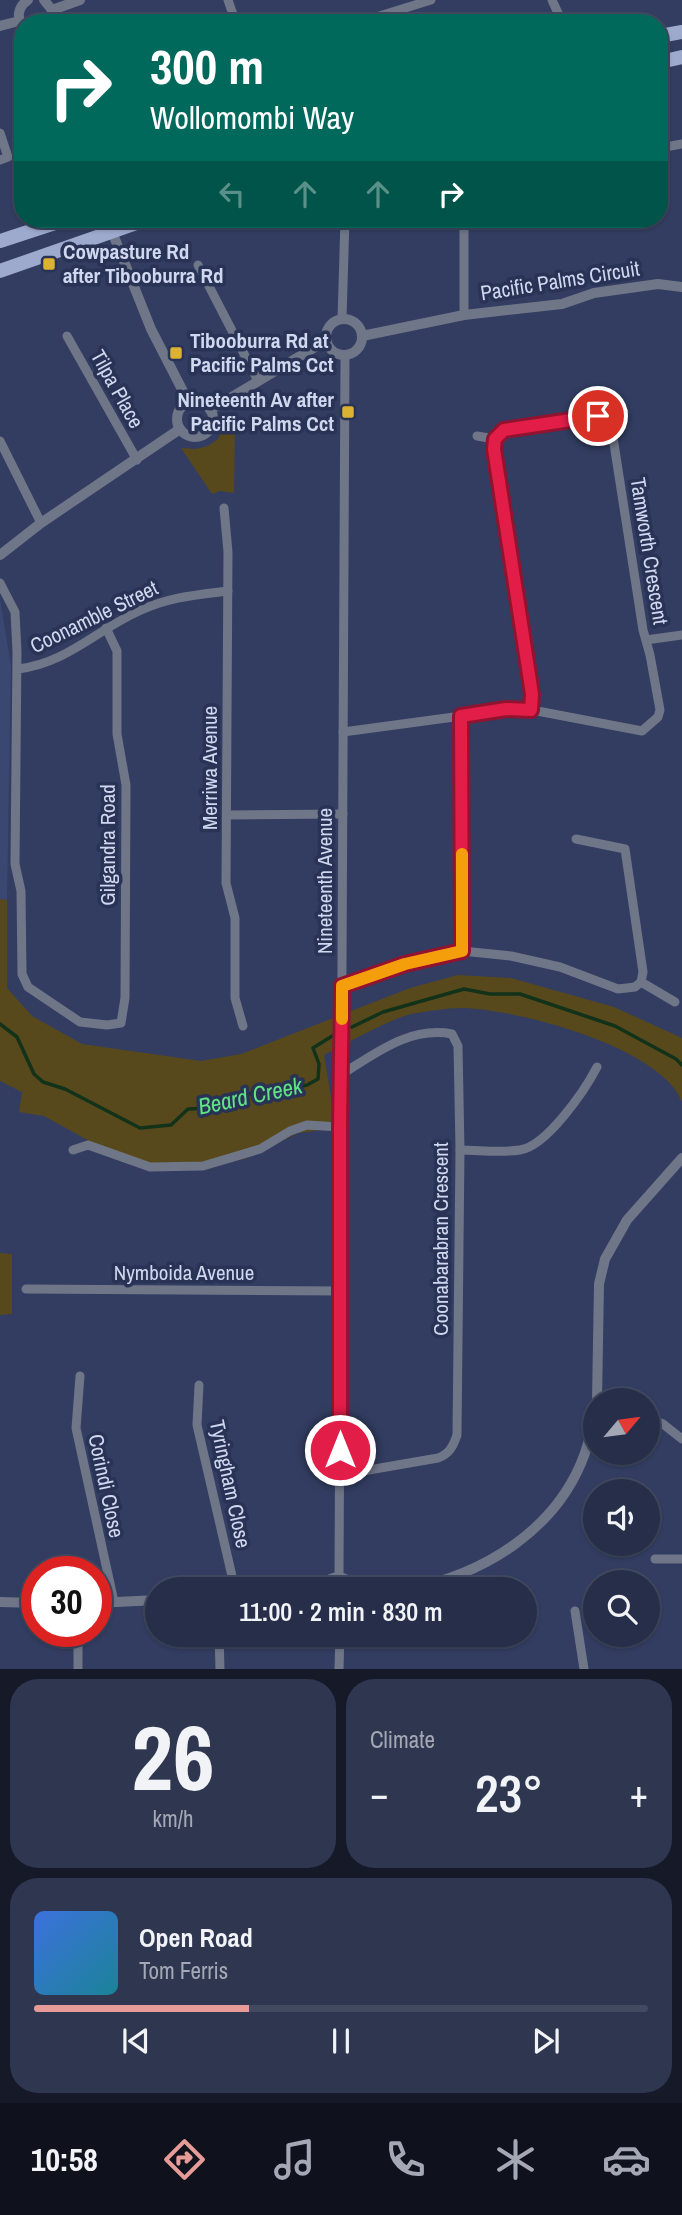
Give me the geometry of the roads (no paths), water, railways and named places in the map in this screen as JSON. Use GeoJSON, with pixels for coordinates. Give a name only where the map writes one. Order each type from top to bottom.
{"type":"FeatureCollection","features":[{"type":"Feature","properties":{"kind":"main road"},"geometry":{"type":"LineString","coordinates":[[0,241],[40,228]]}},
{"type":"Feature","properties":{"kind":"main road"},"geometry":{"type":"LineString","coordinates":[[0,271],[103,228]]}},
{"type":"Feature","properties":{"kind":"street"},"geometry":{"type":"LineString","coordinates":[[44,0],[52,14]]}},
{"type":"Feature","properties":{"kind":"street"},"geometry":{"type":"LineString","coordinates":[[52,10],[80,0]]}},
{"type":"Feature","properties":{"kind":"street"},"geometry":{"type":"LineString","coordinates":[[386,14],[432,0]]}},
{"type":"Feature","properties":{"kind":"street"},"geometry":{"type":"LineString","coordinates":[[552,0],[558,13]]}},
{"type":"Feature","properties":{"kind":"street"},"geometry":{"type":"LineString","coordinates":[[0,133],[8,158],[0,160]]}},
{"type":"Feature","properties":{"kind":"street"},"geometry":{"type":"LineString","coordinates":[[111,228],[144,314],[189,402]]}},
{"type":"Feature","properties":{"kind":"street"},"geometry":{"type":"LineString","coordinates":[[342,319],[345,228]]}},
{"type":"Feature","properties":{"kind":"street"},"geometry":{"type":"LineString","coordinates":[[464,228],[464,316]]}},
{"type":"Feature","properties":{"kind":"street"},"geometry":{"type":"LineString","coordinates":[[198,265],[258,381]]}},
{"type":"Feature","properties":{"kind":"street","name":"Pacific Palms Circuit"},"geometry":{"type":"LineString","coordinates":[[362,336],[464,316],[562,304],[594,293],[658,284],[682,287]]}},
{"type":"Feature","properties":{"kind":"street"},"geometry":{"type":"LineString","coordinates":[[210,410],[327,340],[331,325],[342,319],[356,323],[362,336],[358,348],[345,355],[335,352],[327,340]]}},
{"type":"Feature","properties":{"kind":"street","name":"Tilpa Place"},"geometry":{"type":"LineString","coordinates":[[67,336],[137,460]]}},
{"type":"Feature","properties":{"kind":"street","name":"Nineteenth Avenue"},"geometry":{"type":"LineString","coordinates":[[339,1576],[345,355]]}},
{"type":"Feature","properties":{"kind":"street"},"geometry":{"type":"LineString","coordinates":[[189,402],[203,404],[210,410],[212,423],[204,434],[191,437],[180,429],[177,416],[181,408],[189,402]]}},
{"type":"Feature","properties":{"kind":"street"},"geometry":{"type":"LineString","coordinates":[[531,710],[532,694],[494,449],[495,439],[504,430],[598,416],[610,424],[624,412]]}},
{"type":"Feature","properties":{"kind":"street","name":"Tamworth Crescent"},"geometry":{"type":"LineString","coordinates":[[343,732],[506,709],[531,710],[642,731],[659,718],[660,710],[610,424]]}},
{"type":"Feature","properties":{"kind":"street"},"geometry":{"type":"LineString","coordinates":[[0,555],[41,523],[180,429]]}},
{"type":"Feature","properties":{"kind":"street"},"geometry":{"type":"LineString","coordinates":[[477,436],[495,439]]}},
{"type":"Feature","properties":{"kind":"street"},"geometry":{"type":"LineString","coordinates":[[0,442],[41,523]]}},
{"type":"Feature","properties":{"kind":"street","name":"Merriwa Avenue"},"geometry":{"type":"LineString","coordinates":[[224,508],[228,552],[226,883],[234,918],[235,998],[243,1026]]}},
{"type":"Feature","properties":{"kind":"street"},"geometry":{"type":"LineString","coordinates":[[0,583],[15,612],[18,669]]}},
{"type":"Feature","properties":{"kind":"street","name":"Coonamble Street"},"geometry":{"type":"LineString","coordinates":[[18,669],[39,666],[67,654],[106,628],[170,598],[228,591]]}},
{"type":"Feature","properties":{"kind":"street","name":"Gilgandra Road"},"geometry":{"type":"LineString","coordinates":[[18,669],[15,864],[21,891],[22,974],[29,987],[80,1022],[107,1025],[121,1023],[125,998],[127,785],[117,741],[117,651],[106,628]]}},
{"type":"Feature","properties":{"kind":"street"},"geometry":{"type":"LineString","coordinates":[[646,640],[682,635]]}},
{"type":"Feature","properties":{"kind":"street"},"geometry":{"type":"LineString","coordinates":[[461,716],[462,951]]}},
{"type":"Feature","properties":{"kind":"street"},"geometry":{"type":"LineString","coordinates":[[227,815],[343,814]]}},
{"type":"Feature","properties":{"kind":"street"},"geometry":{"type":"LineString","coordinates":[[342,986],[405,964],[462,951],[511,956],[560,967],[618,989],[635,987],[643,972],[625,849],[576,839]]}},
{"type":"Feature","properties":{"kind":"street"},"geometry":{"type":"LineString","coordinates":[[640,982],[675,1002]]}},
{"type":"Feature","properties":{"kind":"street","name":"Coonabarabran Crescent"},"geometry":{"type":"LineString","coordinates":[[340,1475],[438,1458],[446,1455],[454,1445],[457,1435],[460,1150],[458,1046],[452,1034],[437,1031],[395,1041],[342,1074]]}},
{"type":"Feature","properties":{"kind":"street"},"geometry":{"type":"LineString","coordinates":[[460,1150],[522,1150],[533,1145],[548,1132],[579,1095],[597,1067]]}},
{"type":"Feature","properties":{"kind":"street"},"geometry":{"type":"LineString","coordinates":[[73,1150],[88,1145],[150,1167],[203,1166],[260,1149],[290,1131],[307,1125],[340,1127]]}},
{"type":"Feature","properties":{"kind":"street"},"geometry":{"type":"LineString","coordinates":[[597,1388],[599,1284],[605,1259],[627,1220],[682,1158]]}},
{"type":"Feature","properties":{"kind":"street","name":"Nymboida Avenue"},"geometry":{"type":"LineString","coordinates":[[26,1289],[341,1291]]}},
{"type":"Feature","properties":{"kind":"street","name":"Corindi Close"},"geometry":{"type":"LineString","coordinates":[[80,1376],[76,1428],[114,1602]]}},
{"type":"Feature","properties":{"kind":"street","name":"Tyringham Close"},"geometry":{"type":"LineString","coordinates":[[199,1385],[197,1425],[232,1577]]}},
{"type":"Feature","properties":{"kind":"street"},"geometry":{"type":"LineString","coordinates":[[660,1423],[682,1439]]}},
{"type":"Feature","properties":{"kind":"street"},"geometry":{"type":"LineString","coordinates":[[452,1577],[466,1573],[519,1544],[558,1502],[583,1457]]}},
{"type":"Feature","properties":{"kind":"street"},"geometry":{"type":"LineString","coordinates":[[655,1559],[682,1559]]}},
{"type":"Feature","properties":{"kind":"street"},"geometry":{"type":"LineString","coordinates":[[114,1602],[145,1601]]}},
{"type":"Feature","properties":{"kind":"street"},"geometry":{"type":"LineString","coordinates":[[0,1602],[21,1603]]}},
{"type":"Feature","properties":{"kind":"street"},"geometry":{"type":"LineString","coordinates":[[575,1611],[584,1669]]}},
{"type":"Feature","properties":{"kind":"street"},"geometry":{"type":"LineString","coordinates":[[78,1647],[78,1669]]}},
{"type":"Feature","properties":{"kind":"street"},"geometry":{"type":"LineString","coordinates":[[219,1647],[219,1669]]}},
{"type":"Feature","properties":{"kind":"street"},"geometry":{"type":"LineString","coordinates":[[339,1669],[340,1647]]}},
{"type":"Feature","properties":{"kind":"waterway","name":"Beard Creek"},"geometry":{"type":"LineString","coordinates":[[352,1027],[383,1012],[464,989],[490,994],[520,994],[615,1026],[676,1059],[682,1065]]}},
{"type":"Feature","properties":{"kind":"waterway","name":"Beard Creek"},"geometry":{"type":"LineString","coordinates":[[0,1024],[17,1037],[34,1074],[43,1082],[65,1089],[140,1128],[171,1125],[188,1109],[213,1108],[248,1094],[307,1085],[318,1079],[319,1064],[313,1048],[337,1033]]}},
{"type":"Feature","properties":{"kind":"place","name":"Cowpasture Rd after Tibooburra Rd"},"geometry":{"type":"Point","coordinates":[49,264]}},
{"type":"Feature","properties":{"kind":"place","name":"Tibooburra Rd at Pacific Palms Cct"},"geometry":{"type":"Point","coordinates":[176,353]}},
{"type":"Feature","properties":{"kind":"place","name":"Nineteenth Av after Pacific Palms Cct"},"geometry":{"type":"Point","coordinates":[348,412]}}]}
